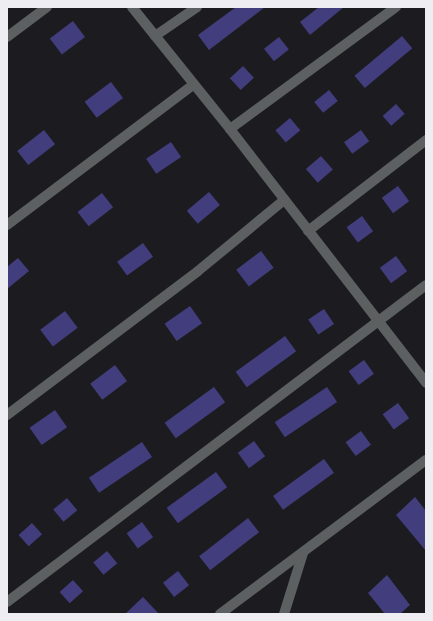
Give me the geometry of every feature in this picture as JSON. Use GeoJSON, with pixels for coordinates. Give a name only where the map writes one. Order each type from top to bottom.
{"type":"FeatureCollection","features":[{"type":"Feature","properties":{"kind":"lane"},"geometry":{"type":"LineString","coordinates":[[7,37],[47,7]]}},
{"type":"Feature","properties":{"kind":"lane"},"geometry":{"type":"LineString","coordinates":[[132,7],[230,129],[426,383]]}},
{"type":"Feature","properties":{"kind":"lane"},"geometry":{"type":"LineString","coordinates":[[155,36],[197,7]]}},
{"type":"Feature","properties":{"kind":"lane"},"geometry":{"type":"LineString","coordinates":[[230,129],[396,7]]}},
{"type":"Feature","properties":{"kind":"lane"},"geometry":{"type":"LineString","coordinates":[[7,225],[194,84]]}},
{"type":"Feature","properties":{"kind":"lane"},"geometry":{"type":"LineString","coordinates":[[308,231],[426,140]]}},
{"type":"Feature","properties":{"kind":"lane"},"geometry":{"type":"LineString","coordinates":[[7,415],[198,271],[284,200]]}},
{"type":"Feature","properties":{"kind":"lane"},"geometry":{"type":"LineString","coordinates":[[7,602],[426,285]]}},
{"type":"Feature","properties":{"kind":"lane"},"geometry":{"type":"LineString","coordinates":[[220,614],[426,460]]}},
{"type":"Feature","properties":{"kind":"lane"},"geometry":{"type":"LineString","coordinates":[[284,614],[303,553]]}},
{"type":"Feature","properties":{"kind":"building"},"geometry":{"type":"Polygon","coordinates":[[[236,7],[265,7],[209,50],[198,35],[236,7]]]}},
{"type":"Feature","properties":{"kind":"building"},"geometry":{"type":"Polygon","coordinates":[[[319,7],[344,7],[310,35],[300,22],[319,7]]]}},
{"type":"Feature","properties":{"kind":"building"},"geometry":{"type":"Polygon","coordinates":[[[73,21],[85,37],[62,54],[50,38],[73,21]]]}},
{"type":"Feature","properties":{"kind":"building"},"geometry":{"type":"Polygon","coordinates":[[[402,36],[412,48],[365,88],[355,76],[402,36]]]}},
{"type":"Feature","properties":{"kind":"building"},"geometry":{"type":"Polygon","coordinates":[[[279,37],[289,50],[274,61],[264,49],[279,37]]]}},
{"type":"Feature","properties":{"kind":"building"},"geometry":{"type":"Polygon","coordinates":[[[243,66],[254,78],[241,90],[230,78],[243,66]]]}},
{"type":"Feature","properties":{"kind":"building"},"geometry":{"type":"Polygon","coordinates":[[[111,82],[123,98],[97,118],[85,102],[111,82]]]}},
{"type":"Feature","properties":{"kind":"building"},"geometry":{"type":"Polygon","coordinates":[[[329,90],[338,101],[323,113],[314,102],[329,90]]]}},
{"type":"Feature","properties":{"kind":"building"},"geometry":{"type":"Polygon","coordinates":[[[396,104],[405,114],[391,126],[383,116],[396,104]]]}},
{"type":"Feature","properties":{"kind":"building"},"geometry":{"type":"Polygon","coordinates":[[[290,118],[300,130],[286,142],[275,130],[290,118]]]}},
{"type":"Feature","properties":{"kind":"building"},"geometry":{"type":"Polygon","coordinates":[[[44,130],[55,144],[28,165],[17,151],[44,130]]]}},
{"type":"Feature","properties":{"kind":"building"},"geometry":{"type":"Polygon","coordinates":[[[361,130],[369,141],[352,154],[344,142],[361,130]]]}},
{"type":"Feature","properties":{"kind":"building"},"geometry":{"type":"Polygon","coordinates":[[[171,142],[181,157],[156,174],[146,159],[171,142]]]}},
{"type":"Feature","properties":{"kind":"building"},"geometry":{"type":"Polygon","coordinates":[[[321,156],[333,170],[318,183],[306,169],[321,156]]]}},
{"type":"Feature","properties":{"kind":"building"},"geometry":{"type":"Polygon","coordinates":[[[398,186],[409,201],[393,213],[382,198],[398,186]]]}},
{"type":"Feature","properties":{"kind":"building"},"geometry":{"type":"Polygon","coordinates":[[[209,192],[220,205],[198,224],[187,211],[209,192]]]}},
{"type":"Feature","properties":{"kind":"building"},"geometry":{"type":"Polygon","coordinates":[[[102,193],[113,207],[89,226],[78,212],[102,193]]]}},
{"type":"Feature","properties":{"kind":"building"},"geometry":{"type":"Polygon","coordinates":[[[362,216],[373,231],[358,243],[347,227],[362,216]]]}},
{"type":"Feature","properties":{"kind":"building"},"geometry":{"type":"Polygon","coordinates":[[[143,243],[153,257],[127,276],[117,262],[143,243]]]}},
{"type":"Feature","properties":{"kind":"building"},"geometry":{"type":"Polygon","coordinates":[[[261,251],[274,268],[249,286],[236,270],[261,251]]]}},
{"type":"Feature","properties":{"kind":"building"},"geometry":{"type":"Polygon","coordinates":[[[396,256],[407,271],[391,283],[380,268],[396,256]]]}},
{"type":"Feature","properties":{"kind":"building"},"geometry":{"type":"Polygon","coordinates":[[[18,258],[29,271],[7,289],[7,267],[18,258]]]}},
{"type":"Feature","properties":{"kind":"building"},"geometry":{"type":"Polygon","coordinates":[[[190,306],[202,323],[177,341],[165,324],[190,306]]]}},
{"type":"Feature","properties":{"kind":"building"},"geometry":{"type":"Polygon","coordinates":[[[324,309],[334,324],[318,335],[308,320],[324,309]]]}},
{"type":"Feature","properties":{"kind":"building"},"geometry":{"type":"Polygon","coordinates":[[[65,311],[78,328],[53,346],[40,330],[65,311]]]}},
{"type":"Feature","properties":{"kind":"building"},"geometry":{"type":"Polygon","coordinates":[[[285,336],[296,351],[247,387],[236,372],[285,336]]]}},
{"type":"Feature","properties":{"kind":"building"},"geometry":{"type":"Polygon","coordinates":[[[364,360],[374,374],[359,385],[349,371],[364,360]]]}},
{"type":"Feature","properties":{"kind":"building"},"geometry":{"type":"Polygon","coordinates":[[[115,365],[127,381],[102,400],[90,384],[115,365]]]}},
{"type":"Feature","properties":{"kind":"building"},"geometry":{"type":"Polygon","coordinates":[[[214,387],[225,402],[176,438],[165,423],[214,387]]]}},
{"type":"Feature","properties":{"kind":"building"},"geometry":{"type":"Polygon","coordinates":[[[327,387],[337,402],[285,437],[275,422],[327,387]]]}},
{"type":"Feature","properties":{"kind":"building"},"geometry":{"type":"Polygon","coordinates":[[[398,403],[409,418],[394,430],[383,414],[398,403]]]}},
{"type":"Feature","properties":{"kind":"building"},"geometry":{"type":"Polygon","coordinates":[[[55,410],[67,427],[42,445],[30,428],[55,410]]]}},
{"type":"Feature","properties":{"kind":"building"},"geometry":{"type":"Polygon","coordinates":[[[361,431],[371,445],[356,456],[346,442],[361,431]]]}},
{"type":"Feature","properties":{"kind":"building"},"geometry":{"type":"Polygon","coordinates":[[[254,441],[265,456],[249,468],[238,453],[254,441]]]}},
{"type":"Feature","properties":{"kind":"building"},"geometry":{"type":"Polygon","coordinates":[[[142,442],[152,457],[99,493],[89,478],[142,442]]]}},
{"type":"Feature","properties":{"kind":"building"},"geometry":{"type":"Polygon","coordinates":[[[324,459],[334,473],[283,510],[273,496],[324,459]]]}},
{"type":"Feature","properties":{"kind":"building"},"geometry":{"type":"Polygon","coordinates":[[[216,472],[227,487],[178,523],[167,508],[216,472]]]}},
{"type":"Feature","properties":{"kind":"building"},"geometry":{"type":"Polygon","coordinates":[[[415,497],[426,511],[426,551],[396,515],[415,497]]]}},
{"type":"Feature","properties":{"kind":"building"},"geometry":{"type":"Polygon","coordinates":[[[67,498],[77,510],[63,522],[53,510],[67,498]]]}},
{"type":"Feature","properties":{"kind":"building"},"geometry":{"type":"Polygon","coordinates":[[[248,518],[259,532],[210,570],[199,556],[248,518]]]}},
{"type":"Feature","properties":{"kind":"building"},"geometry":{"type":"Polygon","coordinates":[[[142,522],[153,537],[138,549],[127,533],[142,522]]]}},
{"type":"Feature","properties":{"kind":"building"},"geometry":{"type":"Polygon","coordinates":[[[32,523],[42,534],[29,546],[19,535],[32,523]]]}},
{"type":"Feature","properties":{"kind":"building"},"geometry":{"type":"Polygon","coordinates":[[[107,551],[117,563],[103,575],[93,563],[107,551]]]}},
{"type":"Feature","properties":{"kind":"building"},"geometry":{"type":"Polygon","coordinates":[[[178,571],[189,585],[174,597],[163,583],[178,571]]]}},
{"type":"Feature","properties":{"kind":"building"},"geometry":{"type":"Polygon","coordinates":[[[387,575],[410,605],[400,614],[385,614],[368,593],[387,575]]]}},
{"type":"Feature","properties":{"kind":"building"},"geometry":{"type":"Polygon","coordinates":[[[73,580],[83,591],[70,603],[60,592],[73,580]]]}},
{"type":"Feature","properties":{"kind":"building"},"geometry":{"type":"Polygon","coordinates":[[[143,597],[159,614],[125,614],[143,597]]]}}]}
